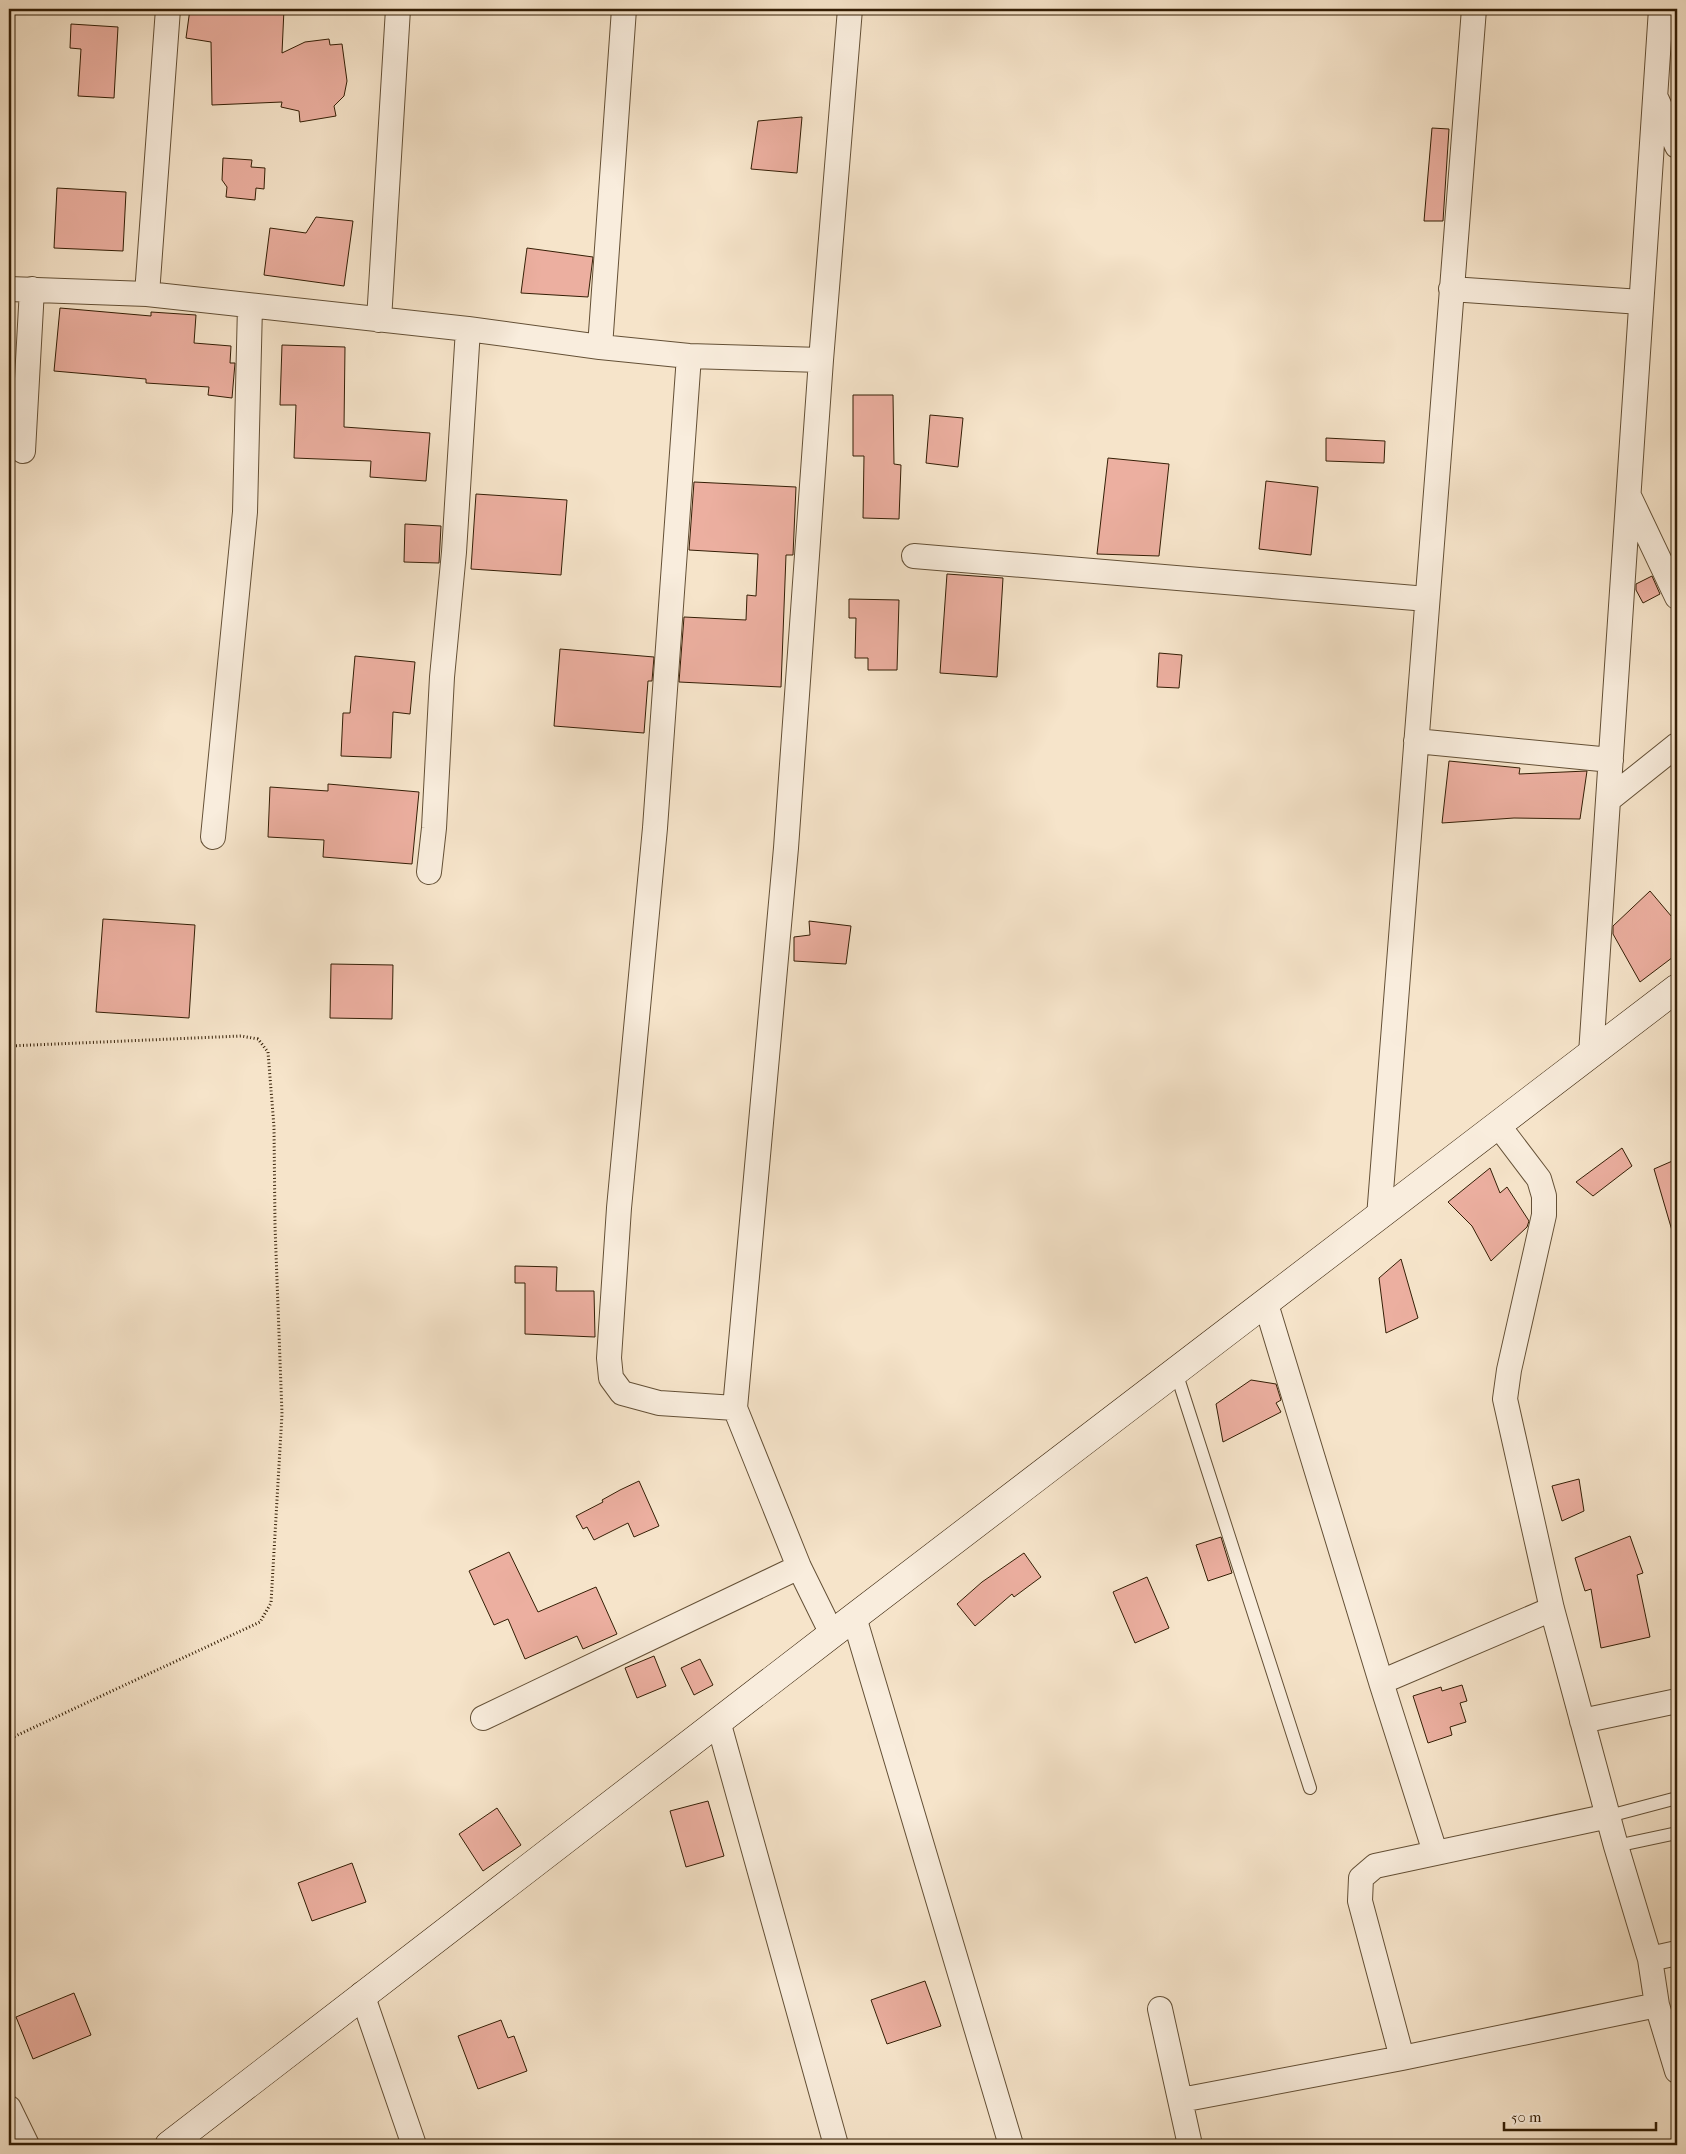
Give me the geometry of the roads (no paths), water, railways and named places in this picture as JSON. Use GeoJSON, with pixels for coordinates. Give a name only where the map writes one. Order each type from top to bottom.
{"type":"FeatureCollection","features":[{"type":"Feature","properties":{"kind":"main road"},"geometry":{"type":"LineString","coordinates":[[168,2145],[718,1721],[1677,988]]}},
{"type":"Feature","properties":{"kind":"street"},"geometry":{"type":"LineString","coordinates":[[147,294],[168,9]]}},
{"type":"Feature","properties":{"kind":"street"},"geometry":{"type":"LineString","coordinates":[[379,320],[398,9]]}},
{"type":"Feature","properties":{"kind":"street"},"geometry":{"type":"LineString","coordinates":[[600,347],[624,9]]}},
{"type":"Feature","properties":{"kind":"street"},"geometry":{"type":"LineString","coordinates":[[832,1634],[799,1567],[734,1408],[786,848],[821,360],[850,9]]}},
{"type":"Feature","properties":{"kind":"street"},"geometry":{"type":"LineString","coordinates":[[1379,1217],[1474,9]]}},
{"type":"Feature","properties":{"kind":"street"},"geometry":{"type":"LineString","coordinates":[[1591,1054],[1661,9]]}},
{"type":"Feature","properties":{"kind":"street"},"geometry":{"type":"LineString","coordinates":[[1655,96],[1677,146]]}},
{"type":"Feature","properties":{"kind":"street"},"geometry":{"type":"LineString","coordinates":[[9,289],[147,294],[468,329],[600,347],[689,356],[821,360]]}},
{"type":"Feature","properties":{"kind":"street"},"geometry":{"type":"LineString","coordinates":[[23,451],[32,289]]}},
{"type":"Feature","properties":{"kind":"street"},"geometry":{"type":"LineString","coordinates":[[1452,290],[1641,302]]}},
{"type":"Feature","properties":{"kind":"street"},"geometry":{"type":"LineString","coordinates":[[213,838],[245,512],[250,306]]}},
{"type":"Feature","properties":{"kind":"street"},"geometry":{"type":"LineString","coordinates":[[429,872],[434,828],[442,677],[454,552],[468,329]]}},
{"type":"Feature","properties":{"kind":"street"},"geometry":{"type":"LineString","coordinates":[[689,356],[655,828],[619,1208],[609,1358],[611,1378],[622,1393],[659,1403],[734,1408]]}},
{"type":"Feature","properties":{"kind":"street"},"geometry":{"type":"LineString","coordinates":[[1628,495],[1677,597]]}},
{"type":"Feature","properties":{"kind":"street"},"geometry":{"type":"LineString","coordinates":[[914,556],[1427,598]]}},
{"type":"Feature","properties":{"kind":"street"},"geometry":{"type":"LineString","coordinates":[[1416,740],[1610,760]]}},
{"type":"Feature","properties":{"kind":"street"},"geometry":{"type":"LineString","coordinates":[[1608,800],[1677,745]]}},
{"type":"Feature","properties":{"kind":"street"},"geometry":{"type":"LineString","coordinates":[[1498,1125],[1538,1179],[1544,1196],[1544,1215],[1509,1370],[1505,1400],[1552,1609],[1616,1846],[1650,1959],[1657,2004],[1677,2071]]}},
{"type":"Feature","properties":{"kind":"street"},"geometry":{"type":"LineString","coordinates":[[1266,1304],[1381,1682],[1435,1852]]}},
{"type":"Feature","properties":{"kind":"street"},"geometry":{"type":"LineString","coordinates":[[483,1718],[799,1567]]}},
{"type":"Feature","properties":{"kind":"street"},"geometry":{"type":"LineString","coordinates":[[1381,1682],[1552,1609]]}},
{"type":"Feature","properties":{"kind":"street"},"geometry":{"type":"LineString","coordinates":[[854,1617],[1011,2145]]}},
{"type":"Feature","properties":{"kind":"street"},"geometry":{"type":"LineString","coordinates":[[1582,1721],[1677,1701]]}},
{"type":"Feature","properties":{"kind":"street"},"geometry":{"type":"LineString","coordinates":[[718,1721],[836,2145]]}},
{"type":"Feature","properties":{"kind":"street"},"geometry":{"type":"LineString","coordinates":[[1402,2058],[1360,1901],[1361,1878],[1375,1866],[1609,1816]]}},
{"type":"Feature","properties":{"kind":"street"},"geometry":{"type":"LineString","coordinates":[[1650,1959],[1677,1953]]}},
{"type":"Feature","properties":{"kind":"street"},"geometry":{"type":"LineString","coordinates":[[362,1994],[414,2145]]}},
{"type":"Feature","properties":{"kind":"street"},"geometry":{"type":"LineString","coordinates":[[1181,2100],[1402,2058],[1657,2004]]}},
{"type":"Feature","properties":{"kind":"street"},"geometry":{"type":"LineString","coordinates":[[1160,2009],[1190,2145]]}},
{"type":"Feature","properties":{"kind":"street"},"geometry":{"type":"LineString","coordinates":[[9,2108],[27,2145]]}},
{"type":"Feature","properties":{"kind":"lane"},"geometry":{"type":"LineString","coordinates":[[1176,1372],[1310,1788]]}},
{"type":"Feature","properties":{"kind":"lane"},"geometry":{"type":"LineString","coordinates":[[1609,1816],[1677,1798]]}},
{"type":"Feature","properties":{"kind":"lane"},"geometry":{"type":"LineString","coordinates":[[1616,1846],[1677,1833]]}}]}
